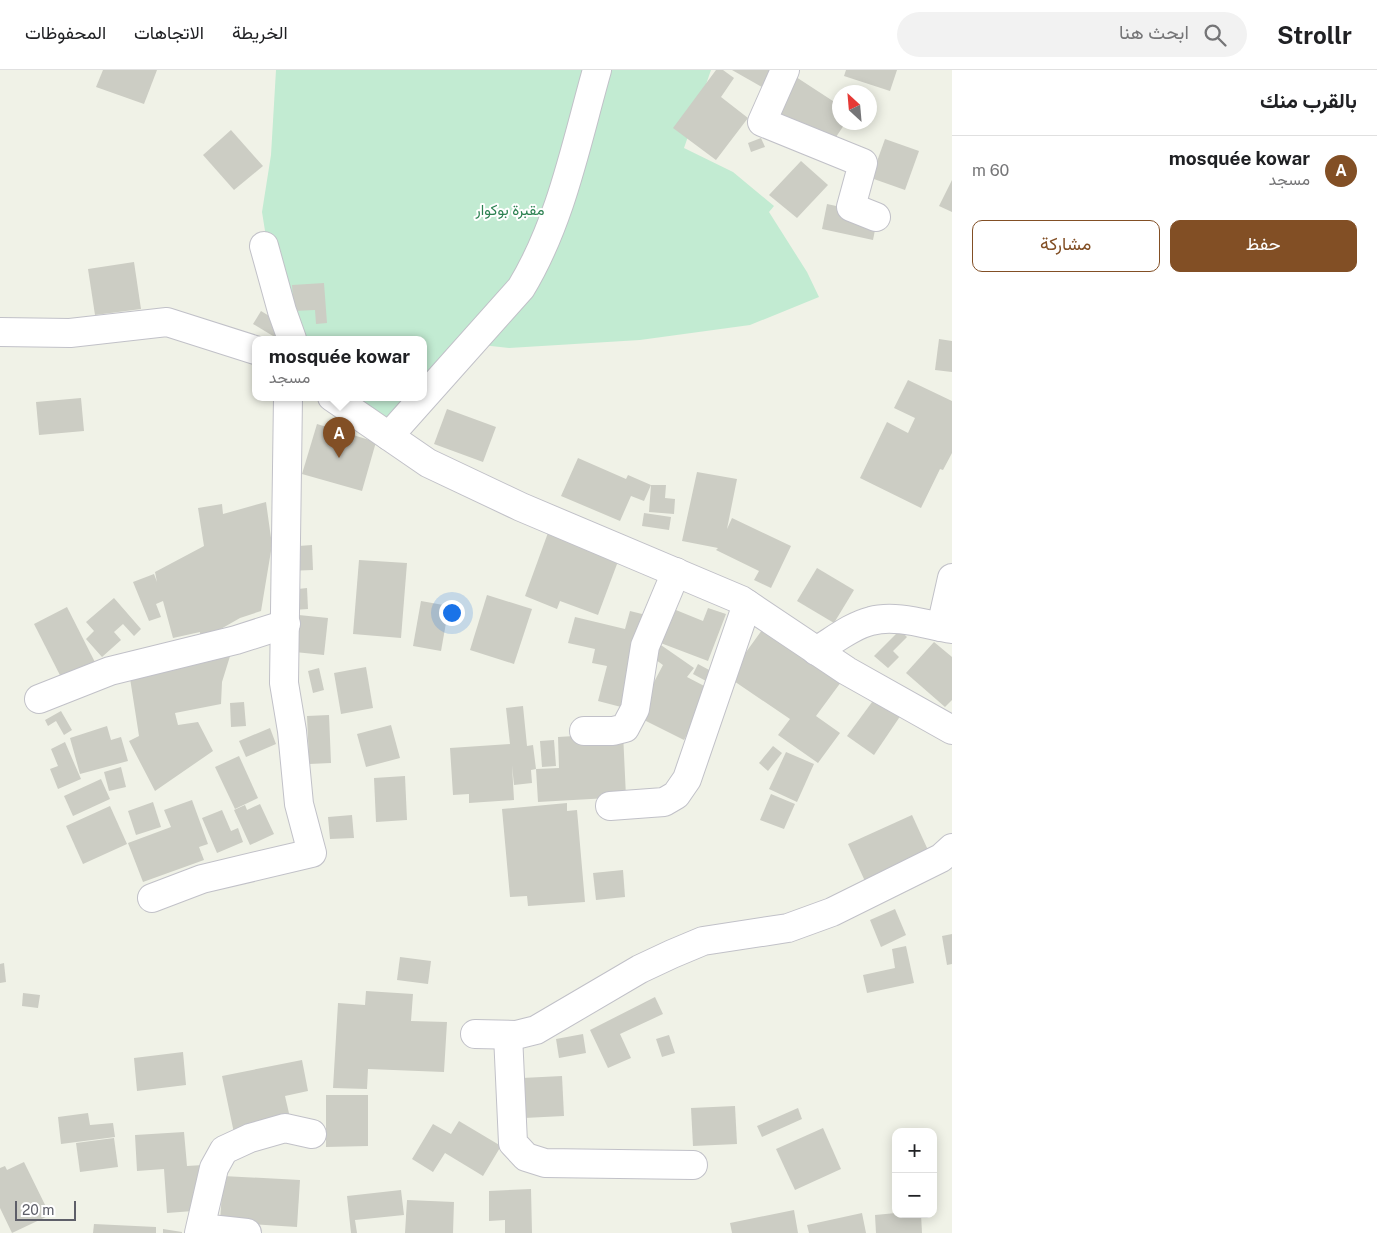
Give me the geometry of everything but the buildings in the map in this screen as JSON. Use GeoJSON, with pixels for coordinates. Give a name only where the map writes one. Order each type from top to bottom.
{"type":"FeatureCollection","features":[{"type":"Feature","properties":{"kind":"street"},"geometry":{"type":"LineString","coordinates":[[427,393],[521,288],[537,262],[551,229],[597,70]]}},
{"type":"Feature","properties":{"kind":"street"},"geometry":{"type":"LineString","coordinates":[[784,70],[762,122],[863,163],[851,207],[876,217]]}},
{"type":"Feature","properties":{"kind":"street"},"geometry":{"type":"LineString","coordinates":[[264,246],[291,336]]}},
{"type":"Feature","properties":{"kind":"street"},"geometry":{"type":"LineString","coordinates":[[0,332],[70,333],[167,322],[252,349]]}},
{"type":"Feature","properties":{"kind":"street"},"geometry":{"type":"LineString","coordinates":[[152,898],[202,879],[312,853],[298,804],[292,731],[284,683],[288,401]]}},
{"type":"Feature","properties":{"kind":"street"},"geometry":{"type":"LineString","coordinates":[[338,401],[428,463],[513,504],[676,572],[747,604],[847,672],[952,730]]}},
{"type":"Feature","properties":{"kind":"street"},"geometry":{"type":"LineString","coordinates":[[389,436],[420,401]]}},
{"type":"Feature","properties":{"kind":"street"},"geometry":{"type":"LineString","coordinates":[[584,730],[613,731],[626,728],[635,709],[646,646],[676,572]]}},
{"type":"Feature","properties":{"kind":"street"},"geometry":{"type":"LineString","coordinates":[[816,651],[854,628],[872,620],[894,619],[946,628],[952,578]]}},
{"type":"Feature","properties":{"kind":"street"},"geometry":{"type":"LineString","coordinates":[[610,806],[664,802],[676,795],[687,779],[747,604]]}},
{"type":"Feature","properties":{"kind":"street"},"geometry":{"type":"LineString","coordinates":[[39,699],[110,671],[236,640],[286,624]]}},
{"type":"Feature","properties":{"kind":"street"},"geometry":{"type":"LineString","coordinates":[[475,1034],[508,1035],[536,1030],[640,968],[703,941],[788,928],[832,912],[942,858],[952,848]]}},
{"type":"Feature","properties":{"kind":"street"},"geometry":{"type":"LineString","coordinates":[[508,1035],[513,1143],[526,1157],[545,1163],[693,1165]]}},
{"type":"Feature","properties":{"kind":"street"},"geometry":{"type":"LineString","coordinates":[[247,1233],[200,1230],[214,1168],[224,1150],[250,1138],[285,1128],[312,1134]]}},
{"type":"Feature","properties":{"kind":"green space","name":"مقبرة بوكوار"},"geometry":{"type":"Polygon","coordinates":[[[276,70],[711,70],[684,148],[733,172],[774,206],[769,212],[807,272],[819,297],[750,325],[640,340],[509,348],[464,343],[427,386],[427,336],[294,336],[269,256],[262,212],[271,155],[276,70]]]}},
{"type":"Feature","properties":{"kind":"green space"},"geometry":{"type":"Polygon","coordinates":[[[361,401],[414,401],[395,423],[361,401]]]}},
{"type":"Feature","properties":{"kind":"place","name":"mosquée kowar"},"geometry":{"type":"Point","coordinates":[339,458]}}]}
